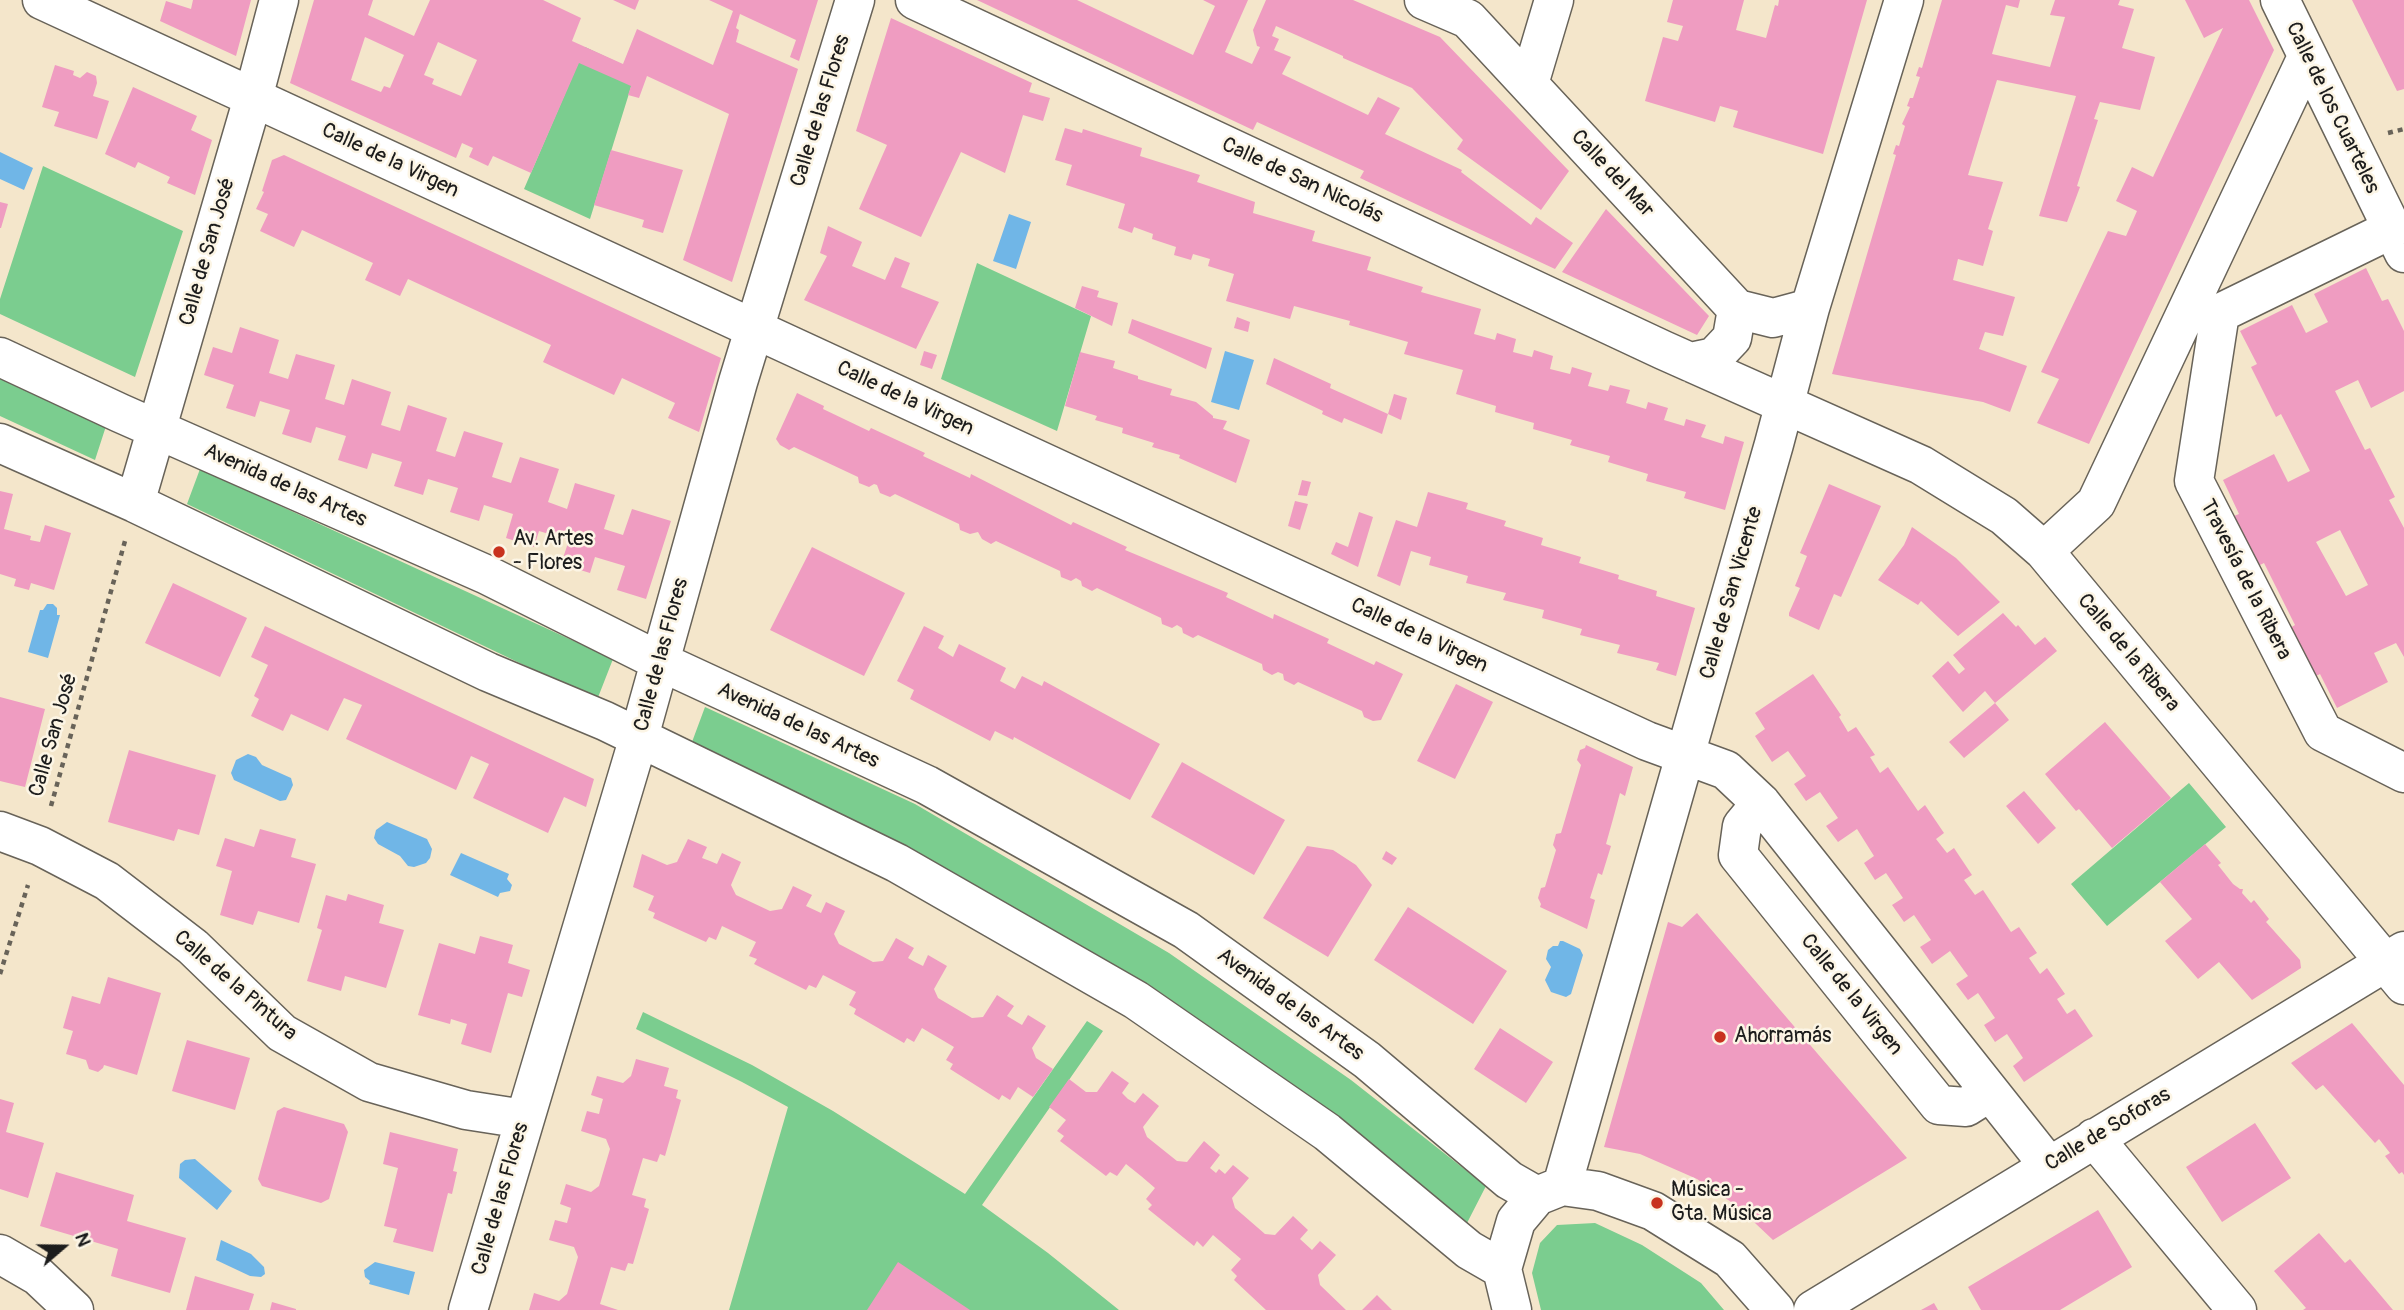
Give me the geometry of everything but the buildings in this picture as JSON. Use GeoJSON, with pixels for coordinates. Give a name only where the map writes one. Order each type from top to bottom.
{"type":"FeatureCollection","features":[{"type":"Feature","properties":{"kind":"street","name":"Calle de la Virgen"},"geometry":{"type":"LineString","coordinates":[[42,0],[1647,741],[1726,770],[1761,803],[2049,1166]]}},
{"type":"Feature","properties":{"kind":"street","name":"Calle de San José"},"geometry":{"type":"LineString","coordinates":[[135,503],[279,0]]}},
{"type":"Feature","properties":{"kind":"street","name":"Calle de las Flores"},"geometry":{"type":"LineString","coordinates":[[468,1310],[639,737],[755,329],[855,0]]}},
{"type":"Feature","properties":{"kind":"street","name":"Calle de San Nicolás"},"geometry":{"type":"LineString","coordinates":[[915,0],[1690,362],[1785,403]]}},
{"type":"Feature","properties":{"kind":"street","name":"Calle del Mar"},"geometry":{"type":"LineString","coordinates":[[1424,0],[1468,19],[1737,309]]}},
{"type":"Feature","properties":{"kind":"street"},"geometry":{"type":"LineString","coordinates":[[1528,84],[1554,0]]}},
{"type":"Feature","properties":{"kind":"street","name":"Calle de San Vicente"},"geometry":{"type":"LineString","coordinates":[[1550,1191],[1685,756],[1810,308],[1904,0]]}},
{"type":"Feature","properties":{"kind":"street","name":"Calle de los Cuarteles"},"geometry":{"type":"LineString","coordinates":[[2280,0],[2398,241]]}},
{"type":"Feature","properties":{"kind":"street"},"geometry":{"type":"LineString","coordinates":[[2044,551],[2096,503],[2307,57]]}},
{"type":"Feature","properties":{"kind":"street","name":"Travesía de la Ribera"},"geometry":{"type":"LineString","coordinates":[[2398,241],[2220,313],[2194,481],[2323,732],[2404,773]]}},
{"type":"Feature","properties":{"kind":"street"},"geometry":{"type":"LineString","coordinates":[[1690,362],[1714,358],[1732,338],[1737,309],[1773,318],[1810,308]]}},
{"type":"Feature","properties":{"kind":"street","name":"Avenida de las Artes"},"geometry":{"type":"LineString","coordinates":[[0,357],[485,573],[659,661],[927,785],[1186,930],[1367,1060],[1509,1180],[1550,1191]]}},
{"type":"Feature","properties":{"kind":"street","name":"Calle de la Ribera"},"geometry":{"type":"LineString","coordinates":[[1785,403],[1921,465],[2004,516],[2044,551],[2398,966]]}},
{"type":"Feature","properties":{"kind":"street"},"geometry":{"type":"LineString","coordinates":[[0,443],[135,503],[488,672],[639,737],[897,863],[1136,1000],[1327,1132],[1469,1250],[1502,1269]]}},
{"type":"Feature","properties":{"kind":"street","name":"Calle de la Virgen"},"geometry":{"type":"LineString","coordinates":[[1761,803],[1742,826],[1738,855],[1939,1105],[1966,1107],[1990,1091]]}},
{"type":"Feature","properties":{"kind":"street","name":"Calle de la Pintura"},"geometry":{"type":"LineString","coordinates":[[0,831],[40,846],[107,881],[193,947],[282,1032],[369,1082],[466,1110],[524,1119]]}},
{"type":"Feature","properties":{"kind":"street","name":"Calle de Soforas"},"geometry":{"type":"LineString","coordinates":[[1813,1310],[2094,1138],[2398,966]]}},
{"type":"Feature","properties":{"kind":"street"},"geometry":{"type":"LineString","coordinates":[[2094,1138],[2237,1310]]}},
{"type":"Feature","properties":{"kind":"street"},"geometry":{"type":"LineString","coordinates":[[1512,1310],[1502,1269],[1516,1222],[1550,1191],[1598,1191],[1653,1211],[1730,1259],[1774,1310]]}},
{"type":"Feature","properties":{"kind":"street"},"geometry":{"type":"LineString","coordinates":[[0,1254],[38,1276],[74,1310]]}},
{"type":"Feature","properties":{"kind":"path","name":"Calle San José"},"geometry":{"type":"LineString","coordinates":[[0,974],[40,846],[135,503]]}},
{"type":"Feature","properties":{"kind":"green space"},"geometry":{"type":"Polygon","coordinates":[[[585,47],[636,71],[590,219],[524,189],[585,47]]]}},
{"type":"Feature","properties":{"kind":"green space"},"geometry":{"type":"Polygon","coordinates":[[[43,166],[183,231],[135,377],[0,314],[0,299],[43,166]]]}},
{"type":"Feature","properties":{"kind":"green space"},"geometry":{"type":"Polygon","coordinates":[[[977,263],[1091,316],[1057,431],[941,379],[977,263]]]}},
{"type":"Feature","properties":{"kind":"green space"},"geometry":{"type":"Polygon","coordinates":[[[0,373],[107,423],[95,460],[0,416],[0,373]]]}},
{"type":"Feature","properties":{"kind":"green space"},"geometry":{"type":"Polygon","coordinates":[[[200,469],[613,659],[597,700],[187,504],[200,469]]]}},
{"type":"Feature","properties":{"kind":"green space"},"geometry":{"type":"Polygon","coordinates":[[[705,707],[915,804],[1169,953],[1351,1080],[1486,1186],[1467,1223],[1334,1113],[1148,984],[899,843],[692,742],[705,707]]]}},
{"type":"Feature","properties":{"kind":"green space"},"geometry":{"type":"Polygon","coordinates":[[[2189,783],[2226,827],[2107,926],[2071,884],[2189,783]]]}},
{"type":"Feature","properties":{"kind":"green space"},"geometry":{"type":"Polygon","coordinates":[[[643,1012],[752,1065],[833,1111],[965,1194],[1087,1021],[1103,1031],[982,1205],[1119,1310],[729,1310],[788,1107],[636,1029],[643,1012]]]}},
{"type":"Feature","properties":{"kind":"green space"},"geometry":{"type":"Polygon","coordinates":[[[1595,1223],[1642,1245],[1701,1283],[1724,1310],[1541,1310],[1532,1273],[1540,1243],[1557,1225],[1595,1223]]]}},
{"type":"Feature","properties":{"kind":"water"},"geometry":{"type":"Polygon","coordinates":[[[0,152],[33,168],[24,190],[0,179],[0,152]]]}},
{"type":"Feature","properties":{"kind":"water"},"geometry":{"type":"Polygon","coordinates":[[[1009,214],[1031,222],[1016,269],[993,261],[1009,214]]]}},
{"type":"Feature","properties":{"kind":"water"},"geometry":{"type":"Polygon","coordinates":[[[1225,351],[1254,360],[1239,410],[1211,402],[1225,351]]]}},
{"type":"Feature","properties":{"kind":"water"},"geometry":{"type":"Polygon","coordinates":[[[47,604],[53,604],[57,608],[57,615],[60,615],[48,658],[28,652],[40,610],[47,604]]]}},
{"type":"Feature","properties":{"kind":"water"},"geometry":{"type":"Polygon","coordinates":[[[248,754],[256,757],[262,765],[291,778],[293,785],[286,800],[280,801],[234,780],[231,773],[236,760],[248,754]]]}},
{"type":"Feature","properties":{"kind":"water"},"geometry":{"type":"Polygon","coordinates":[[[387,822],[427,839],[432,849],[426,863],[408,866],[400,856],[378,844],[374,838],[376,830],[387,822]]]}},
{"type":"Feature","properties":{"kind":"water"},"geometry":{"type":"Polygon","coordinates":[[[461,853],[509,874],[507,879],[512,885],[510,891],[500,893],[498,897],[450,875],[461,853]]]}},
{"type":"Feature","properties":{"kind":"water"},"geometry":{"type":"Polygon","coordinates":[[[1560,941],[1580,949],[1583,955],[1571,994],[1566,997],[1551,992],[1545,980],[1551,967],[1546,959],[1548,950],[1558,946],[1560,941]]]}},
{"type":"Feature","properties":{"kind":"water"},"geometry":{"type":"Polygon","coordinates":[[[195,1159],[232,1191],[217,1210],[179,1178],[180,1164],[185,1160],[195,1159]]]}},
{"type":"Feature","properties":{"kind":"water"},"geometry":{"type":"Polygon","coordinates":[[[221,1240],[251,1254],[264,1267],[265,1274],[261,1277],[250,1276],[216,1260],[221,1240]]]}},
{"type":"Feature","properties":{"kind":"water"},"geometry":{"type":"Polygon","coordinates":[[[375,1262],[415,1272],[409,1295],[369,1284],[364,1270],[375,1262]]]}},
{"type":"Feature","properties":{"kind":"place","name":"Av. Artes - Flores"},"geometry":{"type":"Point","coordinates":[499,552]}},
{"type":"Feature","properties":{"kind":"place","name":"Ahorramás"},"geometry":{"type":"Point","coordinates":[1720,1037]}},
{"type":"Feature","properties":{"kind":"place","name":"Música - Gta. Música"},"geometry":{"type":"Point","coordinates":[1657,1203]}}]}
